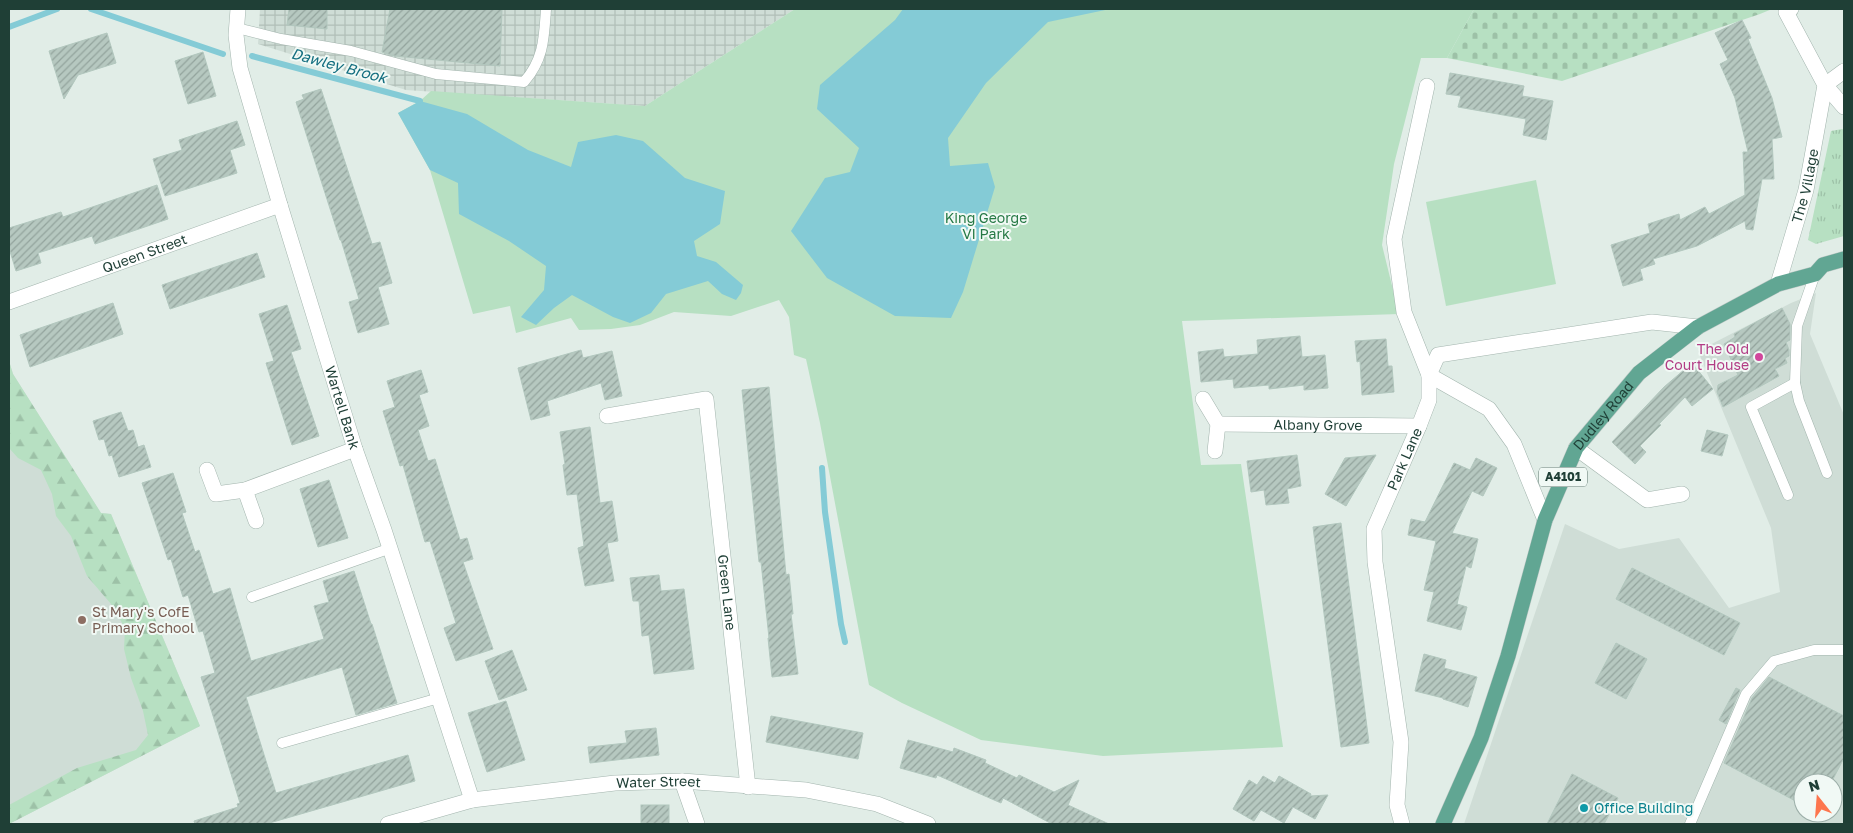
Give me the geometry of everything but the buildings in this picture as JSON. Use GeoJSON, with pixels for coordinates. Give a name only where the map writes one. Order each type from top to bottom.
{"type":"FeatureCollection","features":[{"type":"Feature","properties":{"kind":"main road","name":"Dudley Road"},"geometry":{"type":"LineString","coordinates":[[1442,824],[1481,738],[1508,656],[1545,520],[1576,448],[1640,373],[1698,328],[1778,284],[1815,274],[1823,266],[1844,259]]}},
{"type":"Feature","properties":{"kind":"street","name":"Wartell Bank"},"geometry":{"type":"LineString","coordinates":[[238,9],[237,28],[240,68],[280,205],[355,449],[390,548],[472,800]]}},
{"type":"Feature","properties":{"kind":"street"},"geometry":{"type":"LineString","coordinates":[[1791,9],[1786,12],[1825,85],[1844,106]]}},
{"type":"Feature","properties":{"kind":"street"},"geometry":{"type":"LineString","coordinates":[[1825,85],[1844,71]]}},
{"type":"Feature","properties":{"kind":"street","name":"The Village"},"geometry":{"type":"LineString","coordinates":[[1778,284],[1806,190],[1825,85]]}},
{"type":"Feature","properties":{"kind":"street"},"geometry":{"type":"LineString","coordinates":[[1427,86],[1394,239],[1404,312],[1429,375],[1489,410],[1514,444],[1545,520]]}},
{"type":"Feature","properties":{"kind":"street","name":"Queen Street"},"geometry":{"type":"LineString","coordinates":[[9,302],[280,205]]}},
{"type":"Feature","properties":{"kind":"street"},"geometry":{"type":"LineString","coordinates":[[1429,375],[1438,355],[1652,322],[1698,328]]}},
{"type":"Feature","properties":{"kind":"street","name":"Park Lane"},"geometry":{"type":"LineString","coordinates":[[1402,824],[1397,805],[1401,742],[1375,562],[1374,529],[1429,400],[1429,375]]}},
{"type":"Feature","properties":{"kind":"street"},"geometry":{"type":"LineString","coordinates":[[1203,398],[1218,424],[1215,452]]}},
{"type":"Feature","properties":{"kind":"street","name":"Green Lane"},"geometry":{"type":"LineString","coordinates":[[607,416],[706,399],[748,787]]}},
{"type":"Feature","properties":{"kind":"street","name":"Albany Grove"},"geometry":{"type":"LineString","coordinates":[[1218,424],[1419,426]]}},
{"type":"Feature","properties":{"kind":"street"},"geometry":{"type":"LineString","coordinates":[[1576,448],[1647,500],[1682,494]]}},
{"type":"Feature","properties":{"kind":"street"},"geometry":{"type":"LineString","coordinates":[[208,470],[216,494],[245,490],[355,449]]}},
{"type":"Feature","properties":{"kind":"street"},"geometry":{"type":"LineString","coordinates":[[245,490],[256,521]]}},
{"type":"Feature","properties":{"kind":"street"},"geometry":{"type":"LineString","coordinates":[[682,781],[698,824]]}},
{"type":"Feature","properties":{"kind":"street","name":"Water Street"},"geometry":{"type":"LineString","coordinates":[[388,824],[472,800],[615,784],[682,781],[806,790],[877,804],[928,824]]}},
{"type":"Feature","properties":{"kind":"lane"},"geometry":{"type":"LineString","coordinates":[[237,28],[281,39],[351,51],[436,74],[524,82],[533,71],[543,48],[546,9]]}},
{"type":"Feature","properties":{"kind":"lane"},"geometry":{"type":"LineString","coordinates":[[1815,274],[1797,326],[1795,383],[1799,401],[1827,473]]}},
{"type":"Feature","properties":{"kind":"lane"},"geometry":{"type":"LineString","coordinates":[[1788,495],[1751,407],[1795,383]]}},
{"type":"Feature","properties":{"kind":"lane"},"geometry":{"type":"LineString","coordinates":[[252,597],[390,548]]}},
{"type":"Feature","properties":{"kind":"lane"},"geometry":{"type":"LineString","coordinates":[[1690,824],[1746,694],[1774,661],[1814,650],[1844,650]]}},
{"type":"Feature","properties":{"kind":"lane"},"geometry":{"type":"LineString","coordinates":[[282,743],[439,698]]}},
{"type":"Feature","properties":{"kind":"shaded area"},"geometry":{"type":"Polygon","coordinates":[[[260,9],[795,9],[645,106],[406,90],[258,44],[260,9]]]}},
{"type":"Feature","properties":{"kind":"shaded area"},"geometry":{"type":"Polygon","coordinates":[[[1816,293],[1810,334],[1844,415],[1844,824],[1464,824],[1565,524],[1619,549],[1679,538],[1729,608],[1780,592],[1771,528],[1698,351],[1791,303],[1816,293]]]}},
{"type":"Feature","properties":{"kind":"shaded area","name":"St Mary's CofE Primary School"},"geometry":{"type":"Polygon","coordinates":[[[9,361],[13,374],[101,513],[111,514],[200,726],[9,824],[9,361]]]}},
{"type":"Feature","properties":{"kind":"green space","name":"King George VI Park"},"geometry":{"type":"Polygon","coordinates":[[[795,9],[1474,9],[1447,58],[1421,58],[1394,164],[1382,245],[1399,314],[1182,321],[1201,465],[1241,464],[1283,747],[1103,756],[981,740],[902,703],[869,685],[820,423],[806,359],[794,355],[789,317],[779,300],[731,316],[674,312],[640,325],[611,329],[579,330],[571,318],[516,333],[510,306],[473,314],[430,170],[398,113],[420,101],[431,91],[645,106],[795,9]]]}},
{"type":"Feature","properties":{"kind":"green space"},"geometry":{"type":"Polygon","coordinates":[[[1474,9],[1772,9],[1562,81],[1447,58],[1474,9]]]}},
{"type":"Feature","properties":{"kind":"green space"},"geometry":{"type":"Polygon","coordinates":[[[1844,130],[1844,236],[1816,244],[1808,240],[1831,131],[1844,130]]]}},
{"type":"Feature","properties":{"kind":"green space"},"geometry":{"type":"Polygon","coordinates":[[[1536,180],[1556,284],[1446,306],[1426,202],[1536,180]]]}},
{"type":"Feature","properties":{"kind":"green space"},"geometry":{"type":"Polygon","coordinates":[[[9,361],[13,374],[101,513],[111,514],[200,726],[9,824],[9,805],[77,768],[136,750],[148,735],[143,711],[131,678],[124,649],[125,628],[111,604],[87,576],[71,536],[56,516],[52,494],[41,470],[18,458],[9,448],[9,361]]]}},
{"type":"Feature","properties":{"kind":"water"},"geometry":{"type":"Polygon","coordinates":[[[903,9],[1110,9],[1048,22],[986,83],[948,138],[950,166],[988,163],[995,187],[963,292],[951,318],[895,316],[827,278],[791,231],[825,178],[850,172],[859,148],[817,109],[820,85],[895,20],[903,9]]]}},
{"type":"Feature","properties":{"kind":"water"},"geometry":{"type":"Polygon","coordinates":[[[420,101],[467,114],[528,150],[571,167],[578,142],[616,135],[643,141],[685,178],[725,191],[720,224],[694,241],[697,256],[716,262],[743,285],[741,293],[736,300],[722,294],[708,281],[666,294],[651,313],[630,323],[613,317],[572,295],[554,308],[536,325],[521,317],[544,290],[546,266],[509,241],[459,214],[458,183],[430,170],[398,113],[420,101]]]}},
{"type":"Feature","properties":{"kind":"waterway","name":"Dawley Brook"},"geometry":{"type":"LineString","coordinates":[[9,27],[57,9]]}},
{"type":"Feature","properties":{"kind":"waterway","name":"Dawley Brook"},"geometry":{"type":"LineString","coordinates":[[91,9],[223,54]]}},
{"type":"Feature","properties":{"kind":"waterway","name":"Dawley Brook"},"geometry":{"type":"LineString","coordinates":[[252,56],[420,101]]}},
{"type":"Feature","properties":{"kind":"waterway"},"geometry":{"type":"LineString","coordinates":[[822,468],[825,512],[845,642]]}},
{"type":"Feature","properties":{"kind":"place","name":"The Old Court House"},"geometry":{"type":"Point","coordinates":[1759,357]}},
{"type":"Feature","properties":{"kind":"place","name":"St Mary's CofE Primary School"},"geometry":{"type":"Point","coordinates":[82,620]}},
{"type":"Feature","properties":{"kind":"place","name":"Office Building"},"geometry":{"type":"Point","coordinates":[1584,808]}}]}
